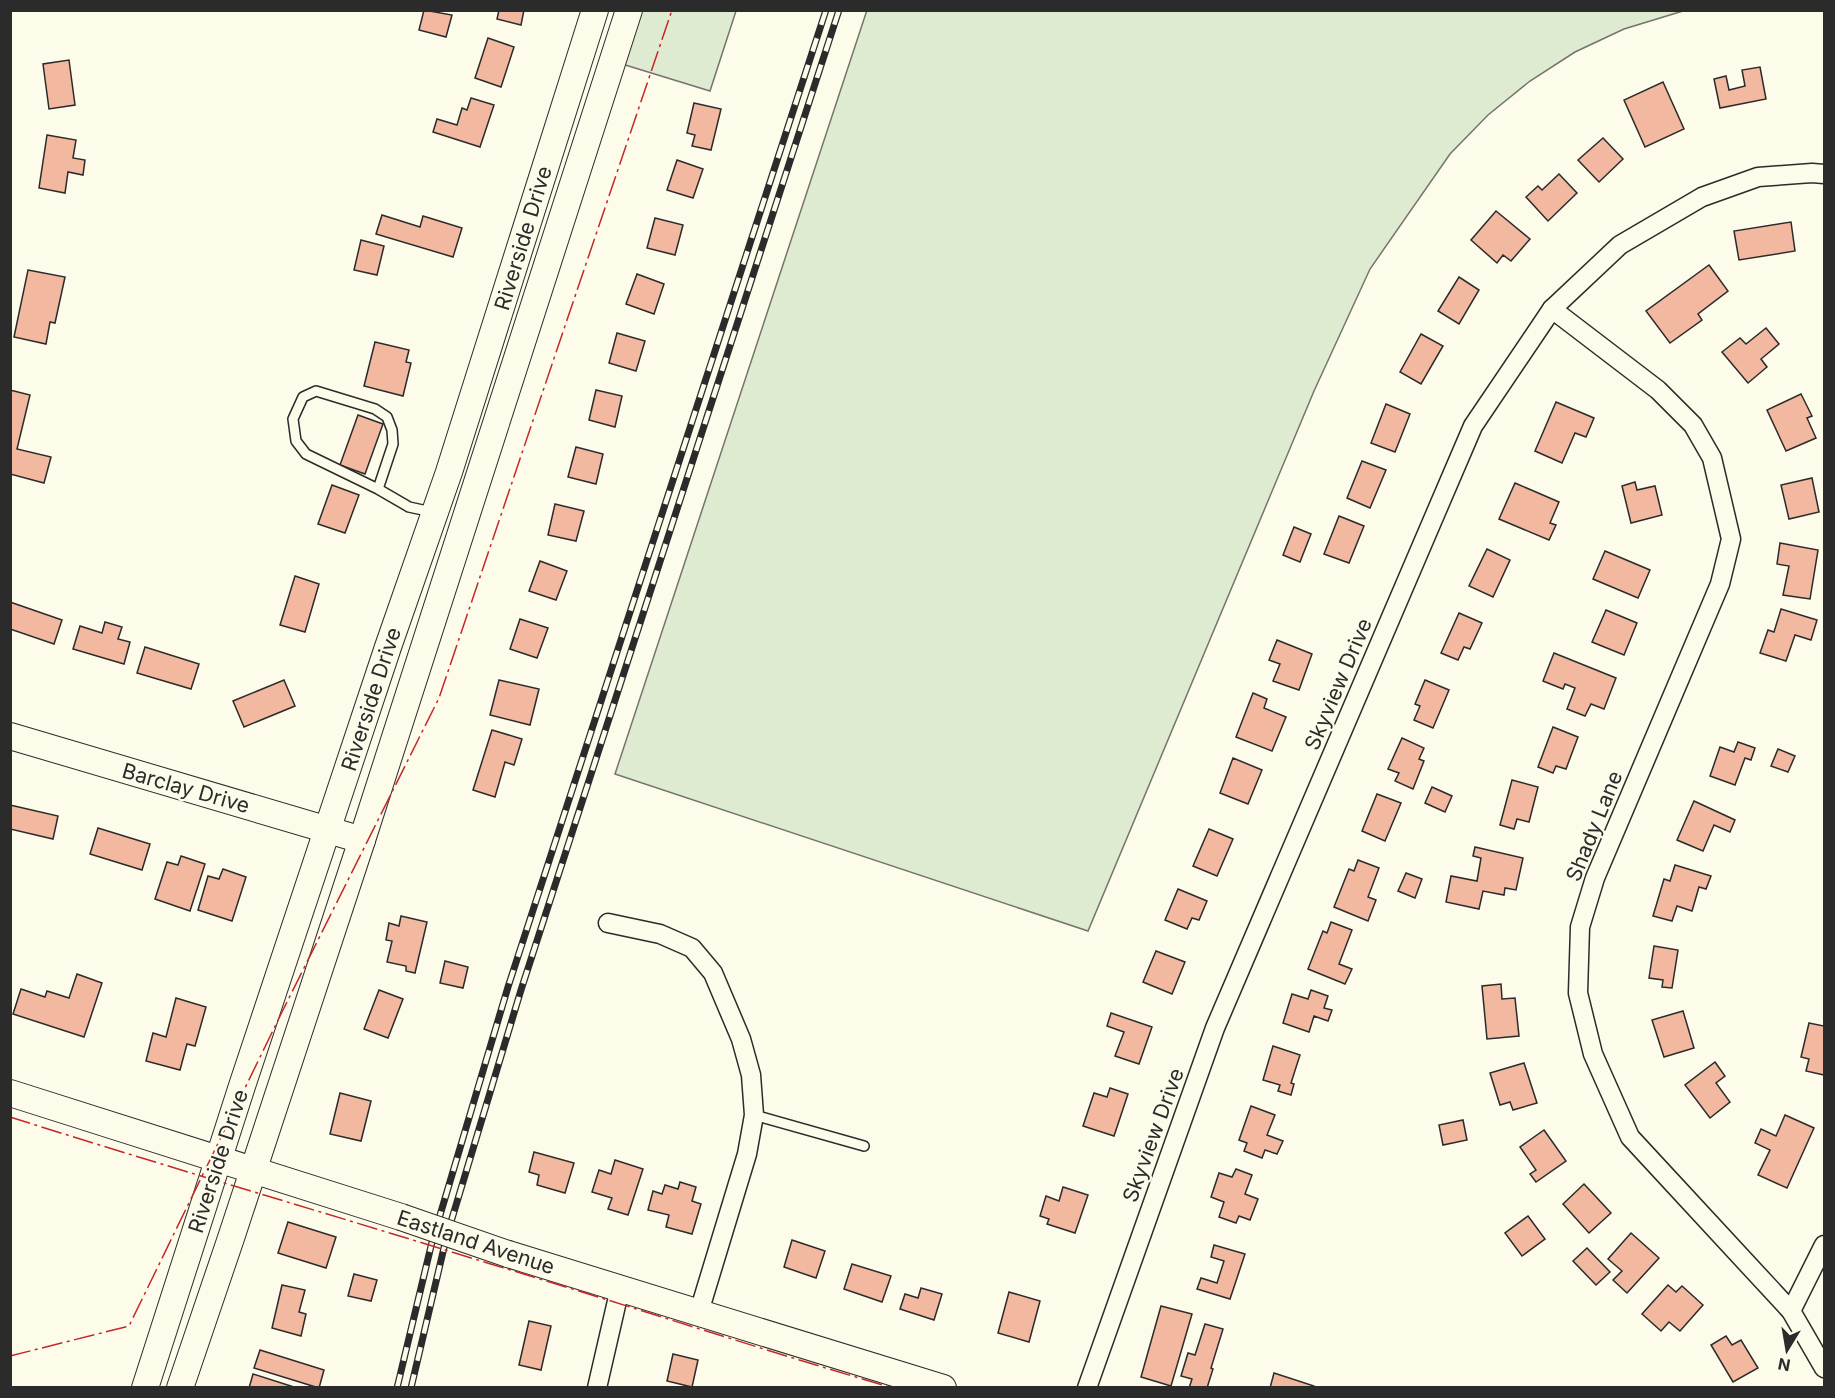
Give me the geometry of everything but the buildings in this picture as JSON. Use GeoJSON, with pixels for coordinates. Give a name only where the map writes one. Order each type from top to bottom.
{"type":"FeatureCollection","features":[{"type":"Feature","properties":{"kind":"street","name":"Riverside Drive"},"geometry":{"type":"LineString","coordinates":[[145,1388],[328,829],[435,513],[595,10]]}},
{"type":"Feature","properties":{"kind":"street","name":"Riverside Drive"},"geometry":{"type":"LineString","coordinates":[[180,1388],[362,840],[629,10]]}},
{"type":"Feature","properties":{"kind":"street"},"geometry":{"type":"LineString","coordinates":[[576,67],[608,77]]}},
{"type":"Feature","properties":{"kind":"street","name":"Skyview Drive"},"geometry":{"type":"LineString","coordinates":[[1087,1388],[1215,1028],[1473,426],[1551,309],[1620,245],[1702,197],[1758,177],[1812,172],[1824,174]]}},
{"type":"Feature","properties":{"kind":"street","name":"Shady Lane"},"geometry":{"type":"LineString","coordinates":[[1551,309],[1658,390],[1693,425],[1712,458],[1731,539],[1720,584],[1595,878],[1580,927],[1578,993],[1593,1054],[1630,1137],[1791,1311],[1824,1368]]}},
{"type":"Feature","properties":{"kind":"street","name":"Barclay Drive"},"geometry":{"type":"LineString","coordinates":[[10,736],[362,840]]}},
{"type":"Feature","properties":{"kind":"street"},"geometry":{"type":"LineString","coordinates":[[608,923],[660,934],[692,948],[713,973],[741,1039],[751,1075],[754,1115],[747,1154],[699,1312]]}},
{"type":"Feature","properties":{"kind":"street","name":"Eastland Avenue"},"geometry":{"type":"LineString","coordinates":[[10,1093],[219,1158],[508,1254],[699,1312],[886,1380],[943,1388]]}},
{"type":"Feature","properties":{"kind":"street"},"geometry":{"type":"LineString","coordinates":[[1791,1311],[1824,1245]]}},
{"type":"Feature","properties":{"kind":"street"},"geometry":{"type":"LineString","coordinates":[[597,1388],[620,1288]]}},
{"type":"Feature","properties":{"kind":"lane"},"geometry":{"type":"LineString","coordinates":[[378,489],[393,444],[392,430],[387,417],[375,409],[316,390],[303,397],[293,419],[293,429],[296,441],[306,454],[378,489],[409,507],[435,513]]}},
{"type":"Feature","properties":{"kind":"lane"},"geometry":{"type":"LineString","coordinates":[[754,1115],[864,1146]]}},
{"type":"Feature","properties":{"kind":"green space"},"geometry":{"type":"Polygon","coordinates":[[[867,10],[1683,11],[1624,29],[1575,52],[1530,81],[1488,115],[1450,154],[1370,269],[1314,391],[1088,931],[615,774],[867,10]]]}},
{"type":"Feature","properties":{"kind":"green space"},"geometry":{"type":"Polygon","coordinates":[[[640,11],[736,11],[710,91],[622,64],[640,11]]]}},
{"type":"Feature","properties":{"kind":"railway"},"geometry":{"type":"LineString","coordinates":[[397,1388],[432,1242],[508,987],[826,10]]}},
{"type":"Feature","properties":{"kind":"railway"},"geometry":{"type":"LineString","coordinates":[[411,1388],[447,1235],[521,990],[839,10]]}},
{"type":"Feature","properties":{"kind":"power"},"geometry":{"type":"LineString","coordinates":[[10,1356],[129,1326],[439,698],[672,10]]}},
{"type":"Feature","properties":{"kind":"power"},"geometry":{"type":"LineString","coordinates":[[10,1117],[893,1388]]}}]}
